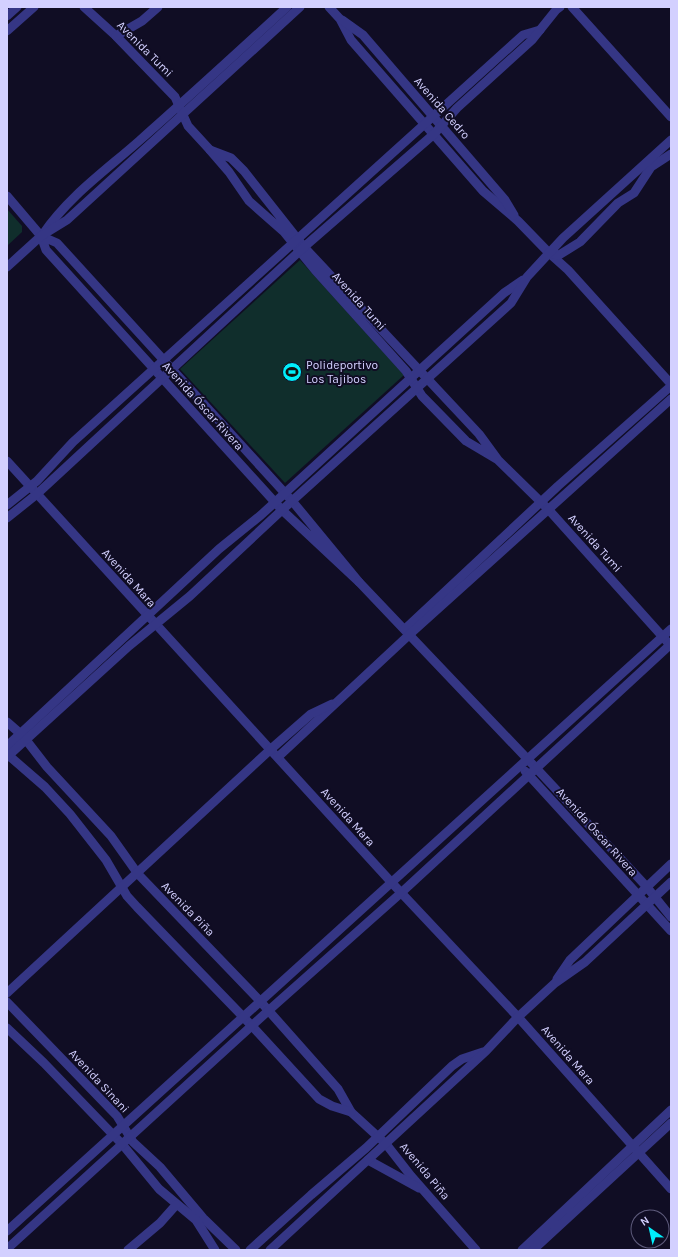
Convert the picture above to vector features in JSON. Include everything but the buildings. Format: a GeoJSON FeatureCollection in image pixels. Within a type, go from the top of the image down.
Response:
{"type":"FeatureCollection","features":[{"type":"Feature","properties":{"kind":"street"},"geometry":{"type":"LineString","coordinates":[[7,16],[17,7]]}},
{"type":"Feature","properties":{"kind":"street"},"geometry":{"type":"LineString","coordinates":[[7,31],[34,7]]}},
{"type":"Feature","properties":{"kind":"street","name":"Avenida Tumi"},"geometry":{"type":"LineString","coordinates":[[84,7],[116,36],[175,97],[180,105],[182,116],[188,126],[229,172],[249,201],[295,241]]}},
{"type":"Feature","properties":{"kind":"street"},"geometry":{"type":"LineString","coordinates":[[116,36],[142,21],[158,7]]}},
{"type":"Feature","properties":{"kind":"street"},"geometry":{"type":"LineString","coordinates":[[42,236],[58,213],[98,174],[180,105],[287,7]]}},
{"type":"Feature","properties":{"kind":"street"},"geometry":{"type":"LineString","coordinates":[[7,267],[42,236],[68,220],[300,7]]}},
{"type":"Feature","properties":{"kind":"street","name":"Avenida Cedro"},"geometry":{"type":"LineString","coordinates":[[330,7],[340,19],[351,40],[484,192],[518,221],[568,270],[671,385]]}},
{"type":"Feature","properties":{"kind":"street"},"geometry":{"type":"LineString","coordinates":[[572,7],[671,118]]}},
{"type":"Feature","properties":{"kind":"street"},"geometry":{"type":"LineString","coordinates":[[7,518],[37,494],[302,250],[434,134],[457,108],[532,40],[558,8]]}},
{"type":"Feature","properties":{"kind":"street","name":"Avenida Cedro"},"geometry":{"type":"LineString","coordinates":[[340,19],[363,35],[505,200],[518,221]]}},
{"type":"Feature","properties":{"kind":"street"},"geometry":{"type":"LineString","coordinates":[[7,505],[38,481],[73,442],[523,35],[540,30]]}},
{"type":"Feature","properties":{"kind":"street"},"geometry":{"type":"LineString","coordinates":[[7,746],[23,737],[190,596],[282,510],[293,502],[511,303],[527,277],[549,253],[671,140]]}},
{"type":"Feature","properties":{"kind":"street","name":"Avenida Tumi"},"geometry":{"type":"LineString","coordinates":[[210,150],[231,158],[244,171],[302,250],[410,378],[416,389],[466,441],[498,460]]}},
{"type":"Feature","properties":{"kind":"street"},"geometry":{"type":"LineString","coordinates":[[549,253],[559,255],[580,242],[618,203],[634,192],[651,167],[671,154]]}},
{"type":"Feature","properties":{"kind":"street","name":"Avenida Óscar Rivera"},"geometry":{"type":"LineString","coordinates":[[7,196],[42,236],[57,244],[293,502],[359,582]]}},
{"type":"Feature","properties":{"kind":"street","name":"Avenida Óscar Rivera"},"geometry":{"type":"LineString","coordinates":[[42,236],[46,250],[274,502],[359,582],[408,631],[513,744],[529,774],[671,931]]}},
{"type":"Feature","properties":{"kind":"street","name":"Avenida Tumi"},"geometry":{"type":"LineString","coordinates":[[302,250],[428,378],[479,434],[498,460],[544,506],[671,645]]}},
{"type":"Feature","properties":{"kind":"street"},"geometry":{"type":"LineString","coordinates":[[8,755],[23,737],[219,549],[274,502],[504,293],[527,277]]}},
{"type":"Feature","properties":{"kind":"street"},"geometry":{"type":"LineString","coordinates":[[278,757],[340,700],[408,631],[544,506],[671,385]]}},
{"type":"Feature","properties":{"kind":"street"},"geometry":{"type":"LineString","coordinates":[[544,506],[671,399]]}},
{"type":"Feature","properties":{"kind":"street","name":"Avenida Mara"},"geometry":{"type":"LineString","coordinates":[[7,461],[392,883],[518,1016],[671,1189]]}},
{"type":"Feature","properties":{"kind":"street"},"geometry":{"type":"LineString","coordinates":[[7,1231],[671,629]]}},
{"type":"Feature","properties":{"kind":"street"},"geometry":{"type":"LineString","coordinates":[[7,1249],[268,1010],[402,892],[671,645]]}},
{"type":"Feature","properties":{"kind":"street"},"geometry":{"type":"LineString","coordinates":[[7,994],[271,749],[311,714],[340,700]]}},
{"type":"Feature","properties":{"kind":"street","name":"Avenida Piña"},"geometry":{"type":"LineString","coordinates":[[7,722],[23,737],[47,767],[110,836],[138,874],[268,1010],[338,1089],[350,1112],[386,1144],[424,1191],[476,1250]]}},
{"type":"Feature","properties":{"kind":"street","name":"Avenida Piña"},"geometry":{"type":"LineString","coordinates":[[8,755],[59,801],[106,860],[127,896],[252,1026],[319,1099],[332,1106],[350,1112]]}},
{"type":"Feature","properties":{"kind":"street","name":"Avenida Óscar Rivera"},"geometry":{"type":"LineString","coordinates":[[524,763],[536,768],[646,886],[671,917]]}},
{"type":"Feature","properties":{"kind":"street"},"geometry":{"type":"LineString","coordinates":[[555,983],[570,960],[637,894],[671,864]]}},
{"type":"Feature","properties":{"kind":"street"},"geometry":{"type":"LineString","coordinates":[[270,1250],[486,1051],[518,1016],[555,983],[586,962],[671,882]]}},
{"type":"Feature","properties":{"kind":"street","name":"Avenida Sinani"},"geometry":{"type":"LineString","coordinates":[[7,1002],[117,1116],[132,1142],[160,1167],[203,1218],[236,1250]]}},
{"type":"Feature","properties":{"kind":"street"},"geometry":{"type":"LineString","coordinates":[[7,1028],[44,1063],[122,1144],[159,1189],[176,1205],[196,1220],[215,1250]]}},
{"type":"Feature","properties":{"kind":"street"},"geometry":{"type":"LineString","coordinates":[[250,1250],[378,1137],[452,1066],[462,1059],[486,1051]]}},
{"type":"Feature","properties":{"kind":"street"},"geometry":{"type":"LineString","coordinates":[[533,1250],[636,1150],[671,1110]]}},
{"type":"Feature","properties":{"kind":"street"},"geometry":{"type":"LineString","coordinates":[[522,1250],[636,1150],[671,1124]]}},
{"type":"Feature","properties":{"kind":"street"},"geometry":{"type":"LineString","coordinates":[[368,1160],[424,1191]]}},
{"type":"Feature","properties":{"kind":"street"},"geometry":{"type":"LineString","coordinates":[[128,1250],[160,1222],[176,1205]]}},
{"type":"Feature","properties":{"kind":"green space"},"geometry":{"type":"Polygon","coordinates":[[[7,209],[22,226],[22,232],[7,246],[7,209]]]}},
{"type":"Feature","properties":{"kind":"green space","name":"Polideportivo Los Tajibos"},"geometry":{"type":"Polygon","coordinates":[[[300,260],[404,375],[285,483],[180,369],[300,260]]]}},
{"type":"Feature","properties":{"kind":"place","name":"Polideportivo Los Tajibos"},"geometry":{"type":"Point","coordinates":[292,372]}}]}
